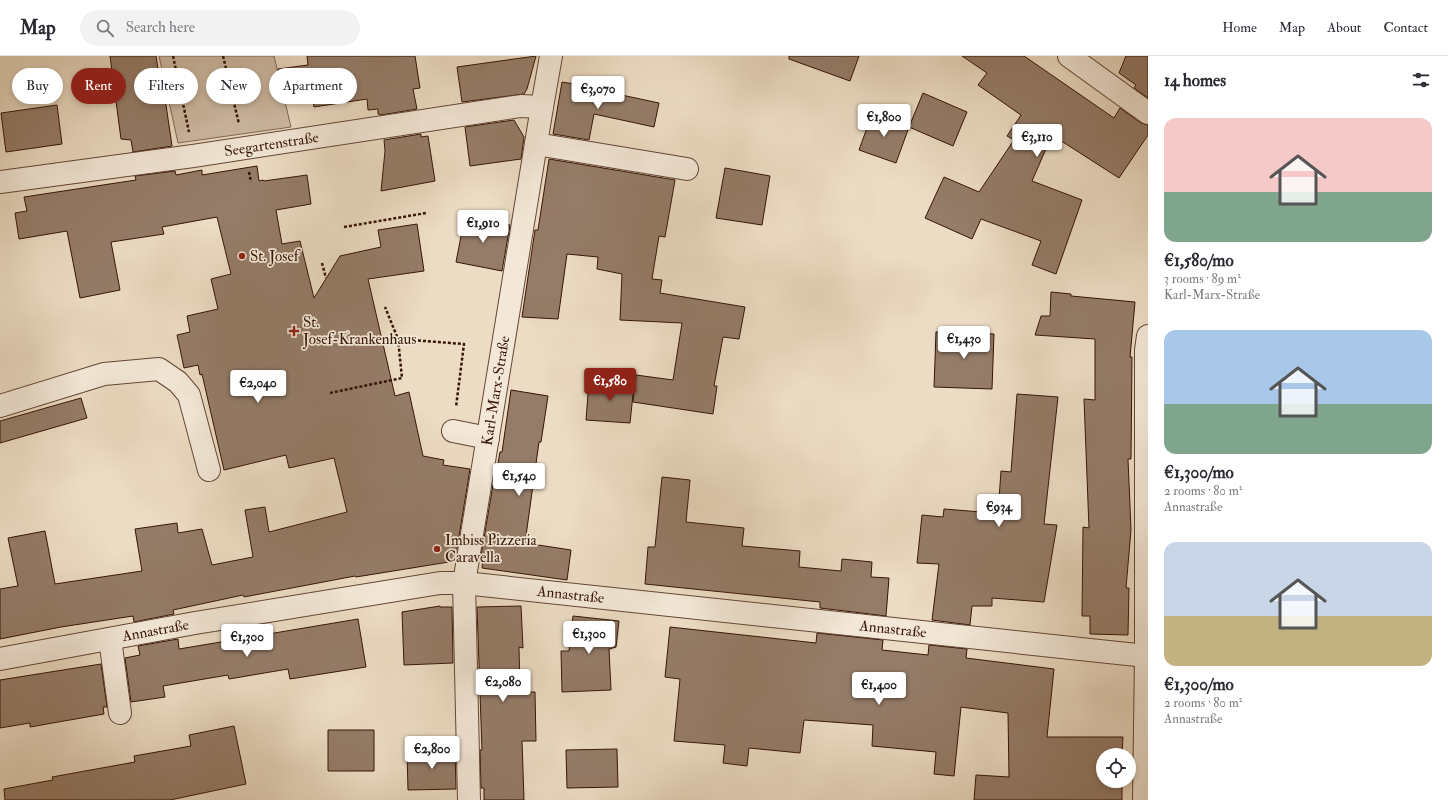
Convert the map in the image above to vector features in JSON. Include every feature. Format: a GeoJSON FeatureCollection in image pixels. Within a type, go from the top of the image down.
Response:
{"type":"FeatureCollection","features":[{"type":"Feature","properties":{"kind":"street","name":"Karl-Marx-Straße"},"geometry":{"type":"LineString","coordinates":[[469,800],[464,583],[551,56]]}},
{"type":"Feature","properties":{"kind":"street"},"geometry":{"type":"LineString","coordinates":[[1069,56],[1148,113]]}},
{"type":"Feature","properties":{"kind":"street","name":"Seegartenstraße"},"geometry":{"type":"LineString","coordinates":[[0,182],[194,156],[521,106],[542,107]]}},
{"type":"Feature","properties":{"kind":"street"},"geometry":{"type":"LineString","coordinates":[[536,144],[687,169]]}},
{"type":"Feature","properties":{"kind":"street"},"geometry":{"type":"LineString","coordinates":[[1144,800],[1146,741],[1146,350],[1148,336]]}},
{"type":"Feature","properties":{"kind":"street"},"geometry":{"type":"LineString","coordinates":[[0,406],[104,374],[159,370],[178,382],[189,395],[209,470]]}},
{"type":"Feature","properties":{"kind":"street"},"geometry":{"type":"LineString","coordinates":[[453,431],[488,438]]}},
{"type":"Feature","properties":{"kind":"street","name":"Annastraße"},"geometry":{"type":"LineString","coordinates":[[0,659],[195,623],[440,583],[464,583],[1146,656]]}},
{"type":"Feature","properties":{"kind":"street"},"geometry":{"type":"LineString","coordinates":[[110,639],[120,713]]}},
{"type":"Feature","properties":{"kind":"path"},"geometry":{"type":"LineString","coordinates":[[173,56],[194,156]]}},
{"type":"Feature","properties":{"kind":"path"},"geometry":{"type":"LineString","coordinates":[[223,56],[244,148]]}},
{"type":"Feature","properties":{"kind":"path"},"geometry":{"type":"LineString","coordinates":[[249,172],[251,182]]}},
{"type":"Feature","properties":{"kind":"path"},"geometry":{"type":"LineString","coordinates":[[344,227],[426,213]]}},
{"type":"Feature","properties":{"kind":"path"},"geometry":{"type":"LineString","coordinates":[[322,263],[326,278]]}},
{"type":"Feature","properties":{"kind":"path"},"geometry":{"type":"LineString","coordinates":[[330,393],[402,378],[398,339],[385,307]]}},
{"type":"Feature","properties":{"kind":"path"},"geometry":{"type":"LineString","coordinates":[[398,339],[464,344],[453,431]]}},
{"type":"Feature","properties":{"kind":"shaded area"},"geometry":{"type":"Polygon","coordinates":[[[159,56],[274,56],[277,68],[269,68],[269,104],[285,104],[291,127],[178,143],[169,104],[198,104],[198,68],[162,68],[159,56]]]}},
{"type":"Feature","properties":{"kind":"building"},"geometry":{"type":"Polygon","coordinates":[[[110,56],[156,56],[158,68],[134,68],[134,104],[166,104],[172,146],[133,152],[131,140],[121,139],[116,104],[126,104],[126,68],[112,68],[110,56]]]}},
{"type":"Feature","properties":{"kind":"building"},"geometry":{"type":"Polygon","coordinates":[[[307,56],[415,56],[420,88],[413,89],[417,109],[381,115],[378,114],[378,109],[368,110],[367,99],[357,101],[357,68],[286,68],[308,65],[307,56]]]}},
{"type":"Feature","properties":{"kind":"building"},"geometry":{"type":"Polygon","coordinates":[[[536,56],[527,89],[524,94],[462,102],[457,67],[536,56]]]}},
{"type":"Feature","properties":{"kind":"building"},"geometry":{"type":"Polygon","coordinates":[[[789,56],[859,56],[850,81],[789,59],[789,56]]]}},
{"type":"Feature","properties":{"kind":"building"},"geometry":{"type":"Polygon","coordinates":[[[962,56],[1024,56],[1114,118],[1120,108],[1141,123],[1148,125],[1148,135],[1119,178],[1052,135],[1032,181],[1082,200],[1056,274],[1032,265],[1041,241],[981,219],[972,239],[925,218],[944,177],[979,192],[1014,140],[1007,136],[1021,115],[978,85],[987,73],[962,56]]]}},
{"type":"Feature","properties":{"kind":"building"},"geometry":{"type":"Polygon","coordinates":[[[1126,56],[1148,56],[1148,98],[1134,88],[1136,85],[1119,73],[1126,56]]]}},
{"type":"Feature","properties":{"kind":"building"},"geometry":{"type":"Polygon","coordinates":[[[562,82],[598,88],[598,90],[659,103],[654,127],[594,114],[589,140],[553,134],[562,82]]]}},
{"type":"Feature","properties":{"kind":"building"},"geometry":{"type":"Polygon","coordinates":[[[923,93],[967,112],[953,146],[909,127],[923,93]]]}},
{"type":"Feature","properties":{"kind":"building"},"geometry":{"type":"Polygon","coordinates":[[[314,104],[334,104],[314,107],[314,104]]]}},
{"type":"Feature","properties":{"kind":"building"},"geometry":{"type":"Polygon","coordinates":[[[57,105],[62,144],[6,152],[1,113],[57,105]]]}},
{"type":"Feature","properties":{"kind":"building"},"geometry":{"type":"Polygon","coordinates":[[[872,114],[909,127],[896,163],[859,150],[872,114]]]}},
{"type":"Feature","properties":{"kind":"building"},"geometry":{"type":"Polygon","coordinates":[[[514,120],[524,137],[521,159],[470,166],[465,127],[514,120]]]}},
{"type":"Feature","properties":{"kind":"building"},"geometry":{"type":"Polygon","coordinates":[[[421,134],[421,137],[428,136],[435,181],[381,191],[385,151],[384,140],[421,134]]]}},
{"type":"Feature","properties":{"kind":"building"},"geometry":{"type":"Polygon","coordinates":[[[549,159],[675,180],[665,237],[659,236],[652,279],[662,280],[660,293],[745,307],[739,339],[723,337],[714,386],[717,386],[713,414],[633,402],[636,375],[673,380],[682,323],[620,320],[622,274],[597,269],[598,257],[567,254],[558,319],[522,317],[535,230],[538,230],[549,159]]]}},
{"type":"Feature","properties":{"kind":"building"},"geometry":{"type":"Polygon","coordinates":[[[257,166],[259,181],[307,175],[311,204],[276,210],[282,244],[300,241],[314,298],[340,256],[381,247],[378,230],[417,224],[424,271],[368,279],[395,396],[409,392],[423,456],[444,460],[443,465],[470,469],[455,561],[355,576],[244,597],[243,595],[173,610],[174,614],[134,622],[133,616],[61,627],[0,639],[0,589],[18,586],[8,538],[45,531],[55,584],[142,571],[135,529],[177,523],[178,533],[202,529],[212,565],[253,557],[245,510],[265,507],[269,532],[347,512],[334,458],[289,468],[286,455],[224,470],[202,374],[200,375],[198,365],[184,368],[177,335],[190,332],[187,316],[218,309],[211,279],[231,274],[217,217],[162,227],[164,234],[111,242],[120,290],[80,298],[67,231],[19,239],[15,213],[27,211],[24,197],[136,180],[135,176],[175,171],[176,175],[202,170],[202,175],[257,166]]]}},
{"type":"Feature","properties":{"kind":"building"},"geometry":{"type":"Polygon","coordinates":[[[725,168],[770,176],[762,225],[716,218],[725,168]]]}},
{"type":"Feature","properties":{"kind":"building"},"geometry":{"type":"Polygon","coordinates":[[[465,216],[510,225],[502,271],[456,262],[465,216]]]}},
{"type":"Feature","properties":{"kind":"building"},"geometry":{"type":"Polygon","coordinates":[[[1051,292],[1071,294],[1071,296],[1135,302],[1130,357],[1132,357],[1131,459],[1128,459],[1131,530],[1126,588],[1129,588],[1128,635],[1090,634],[1090,616],[1082,616],[1083,527],[1089,528],[1084,399],[1095,400],[1095,339],[1035,335],[1041,316],[1050,316],[1051,292]]]}},
{"type":"Feature","properties":{"kind":"building"},"geometry":{"type":"Polygon","coordinates":[[[936,332],[994,334],[992,389],[934,387],[936,332]]]}},
{"type":"Feature","properties":{"kind":"building"},"geometry":{"type":"Polygon","coordinates":[[[589,381],[634,385],[630,423],[586,420],[589,381]]]}},
{"type":"Feature","properties":{"kind":"building"},"geometry":{"type":"Polygon","coordinates":[[[511,390],[548,396],[541,442],[539,442],[525,543],[571,550],[567,580],[482,568],[483,556],[481,556],[495,473],[496,474],[500,452],[502,452],[511,390]]]}},
{"type":"Feature","properties":{"kind":"building"},"geometry":{"type":"Polygon","coordinates":[[[1017,394],[1058,397],[1044,524],[1057,525],[1044,602],[992,598],[992,606],[972,606],[970,625],[932,620],[939,564],[917,563],[922,515],[943,517],[944,509],[994,513],[995,498],[999,499],[1001,471],[1011,472],[1017,394]]]}},
{"type":"Feature","properties":{"kind":"building"},"geometry":{"type":"Polygon","coordinates":[[[81,398],[87,418],[0,443],[0,421],[81,398]]]}},
{"type":"Feature","properties":{"kind":"building"},"geometry":{"type":"Polygon","coordinates":[[[662,477],[690,480],[686,522],[744,528],[742,546],[800,551],[799,567],[841,571],[842,559],[872,562],[871,577],[889,578],[886,616],[820,608],[820,602],[645,584],[648,547],[655,547],[662,477]]]}},
{"type":"Feature","properties":{"kind":"building"},"geometry":{"type":"Polygon","coordinates":[[[440,606],[452,607],[453,663],[404,665],[402,612],[440,606]]]}},
{"type":"Feature","properties":{"kind":"building"},"geometry":{"type":"Polygon","coordinates":[[[521,606],[523,648],[519,647],[520,692],[535,692],[536,741],[522,741],[524,800],[484,800],[484,788],[481,788],[480,750],[482,750],[477,607],[521,606]]]}},
{"type":"Feature","properties":{"kind":"building"},"geometry":{"type":"Polygon","coordinates":[[[573,616],[619,621],[616,647],[609,649],[611,690],[562,692],[561,651],[569,651],[573,616]]]}},
{"type":"Feature","properties":{"kind":"building"},"geometry":{"type":"Polygon","coordinates":[[[358,619],[366,667],[290,679],[288,669],[229,679],[228,675],[163,686],[165,697],[131,702],[125,658],[140,655],[138,646],[178,639],[179,649],[358,619]]]}},
{"type":"Feature","properties":{"kind":"building"},"geometry":{"type":"Polygon","coordinates":[[[670,627],[816,643],[817,633],[883,640],[882,650],[928,655],[929,645],[967,649],[966,658],[1054,669],[1047,737],[1123,737],[1122,748],[1096,748],[1096,788],[1122,788],[1122,800],[974,800],[976,775],[1009,777],[1008,713],[961,707],[954,776],[934,774],[936,752],[872,746],[873,725],[804,720],[800,753],[749,748],[747,766],[723,763],[725,745],[674,741],[680,679],[665,677],[670,627]]]}},
{"type":"Feature","properties":{"kind":"building"},"geometry":{"type":"Polygon","coordinates":[[[101,664],[107,707],[103,707],[104,714],[30,727],[30,723],[0,728],[0,680],[101,664]]]}},
{"type":"Feature","properties":{"kind":"building"},"geometry":{"type":"Polygon","coordinates":[[[234,726],[246,784],[170,800],[5,800],[4,789],[53,780],[52,777],[135,762],[134,756],[191,746],[189,735],[234,726]]]}},
{"type":"Feature","properties":{"kind":"building"},"geometry":{"type":"Polygon","coordinates":[[[328,730],[374,730],[374,771],[328,771],[328,730]]]}},
{"type":"Feature","properties":{"kind":"building"},"geometry":{"type":"Polygon","coordinates":[[[617,749],[618,787],[567,788],[566,750],[617,749]]]}},
{"type":"Feature","properties":{"kind":"building"},"geometry":{"type":"Polygon","coordinates":[[[455,750],[456,789],[408,790],[407,752],[455,750]]]}},
{"type":"Feature","properties":{"kind":"place","name":"St. Josef"},"geometry":{"type":"Point","coordinates":[242,256]}},
{"type":"Feature","properties":{"kind":"place","name":"St. Josef-Krankenhaus"},"geometry":{"type":"Point","coordinates":[294,331]}},
{"type":"Feature","properties":{"kind":"place","name":"Imbiss Pizzeria Caravella"},"geometry":{"type":"Point","coordinates":[437,549]}}]}
